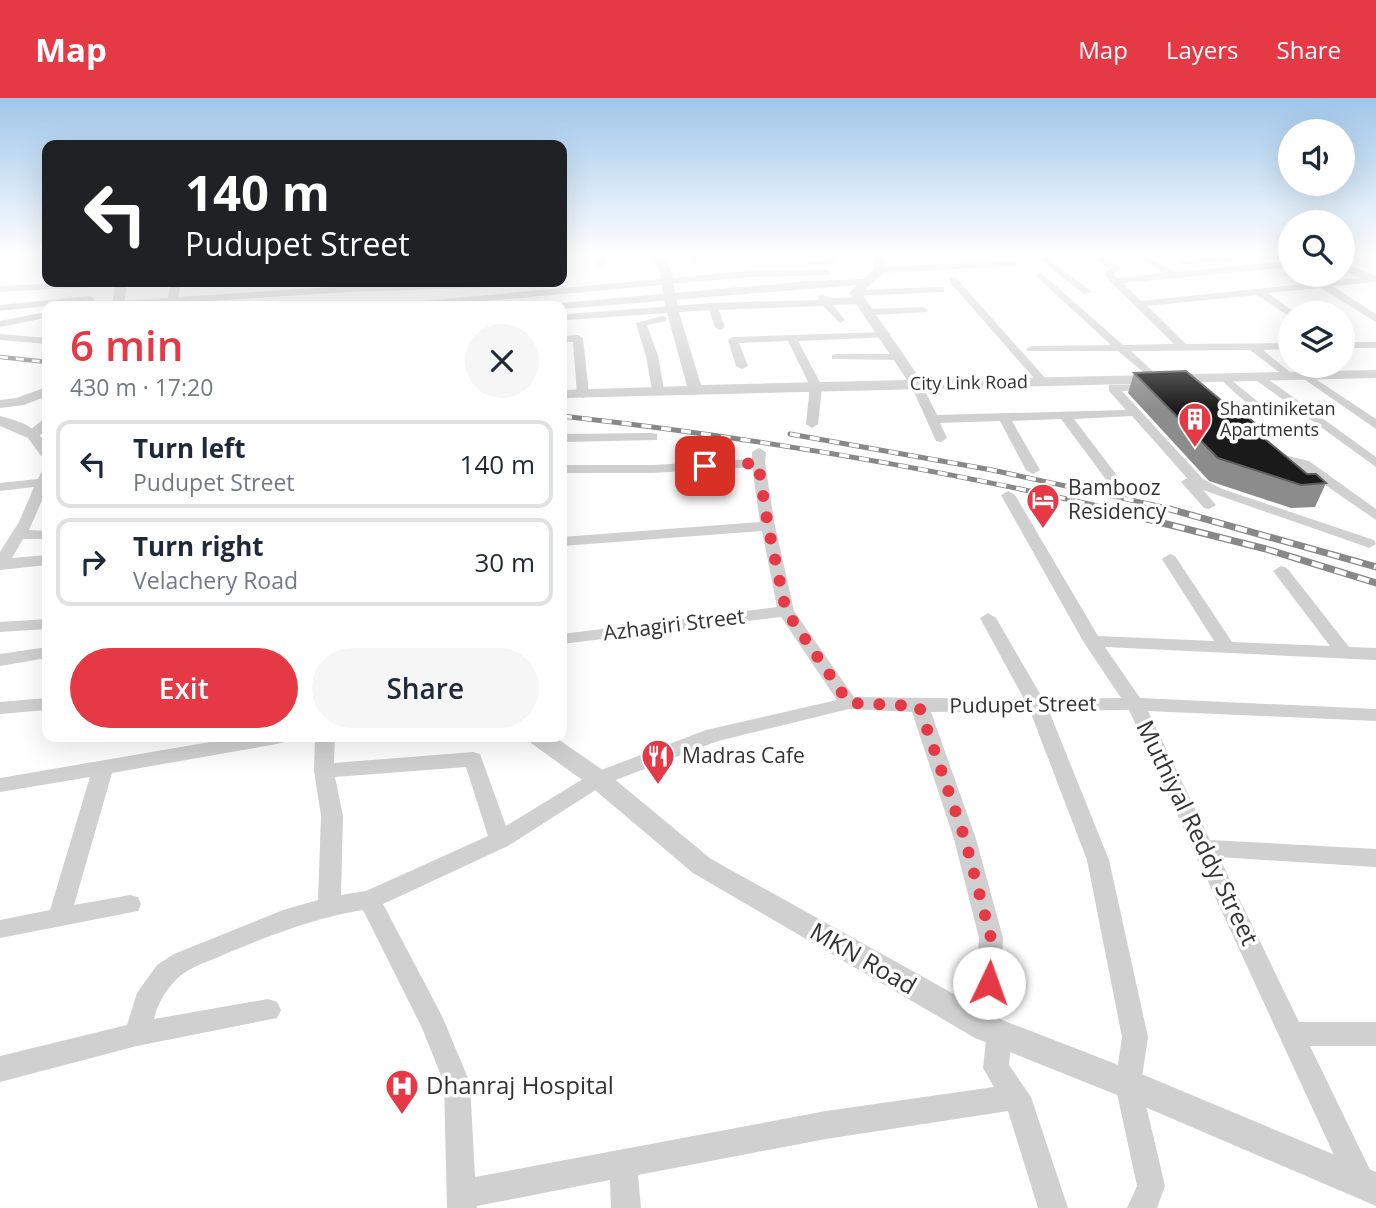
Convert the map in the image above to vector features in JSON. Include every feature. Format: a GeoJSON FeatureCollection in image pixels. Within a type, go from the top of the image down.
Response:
{"type":"FeatureCollection","features":[{"type":"Feature","properties":{"kind":"street"},"geometry":{"type":"LineString","coordinates":[[605,307],[678,307]]}},
{"type":"Feature","properties":{"kind":"street"},"geometry":{"type":"LineString","coordinates":[[567,317],[696,307]]}},
{"type":"Feature","properties":{"kind":"street"},"geometry":{"type":"LineString","coordinates":[[712,307],[720,327]]}},
{"type":"Feature","properties":{"kind":"street"},"geometry":{"type":"LineString","coordinates":[[829,307],[840,320]]}},
{"type":"Feature","properties":{"kind":"street"},"geometry":{"type":"LineString","coordinates":[[866,307],[916,383],[940,438]]}},
{"type":"Feature","properties":{"kind":"street"},"geometry":{"type":"LineString","coordinates":[[977,307],[1043,382]]}},
{"type":"Feature","properties":{"kind":"street"},"geometry":{"type":"LineString","coordinates":[[1075,307],[1155,379]]}},
{"type":"Feature","properties":{"kind":"street"},"geometry":{"type":"LineString","coordinates":[[1142,307],[1183,347]]}},
{"type":"Feature","properties":{"kind":"street"},"geometry":{"type":"LineString","coordinates":[[1357,307],[1376,319]]}},
{"type":"Feature","properties":{"kind":"street"},"geometry":{"type":"LineString","coordinates":[[672,308],[695,389]]}},
{"type":"Feature","properties":{"kind":"street"},"geometry":{"type":"LineString","coordinates":[[658,390],[652,356],[641,323],[672,308]]}},
{"type":"Feature","properties":{"kind":"street"},"geometry":{"type":"LineString","coordinates":[[870,312],[923,310]]}},
{"type":"Feature","properties":{"kind":"street"},"geometry":{"type":"LineString","coordinates":[[0,324],[42,316]]}},
{"type":"Feature","properties":{"kind":"street"},"geometry":{"type":"LineString","coordinates":[[742,366],[733,340],[887,335]]}},
{"type":"Feature","properties":{"kind":"street"},"geometry":{"type":"LineString","coordinates":[[0,337],[42,341]]}},
{"type":"Feature","properties":{"kind":"street"},"geometry":{"type":"LineString","coordinates":[[791,337],[816,386],[812,424]]}},
{"type":"Feature","properties":{"kind":"street"},"geometry":{"type":"LineString","coordinates":[[567,339],[578,338],[583,394]]}},
{"type":"Feature","properties":{"kind":"street"},"geometry":{"type":"LineString","coordinates":[[1355,345],[1376,345]]}},
{"type":"Feature","properties":{"kind":"street"},"geometry":{"type":"LineString","coordinates":[[1031,349],[1278,346]]}},
{"type":"Feature","properties":{"kind":"street"},"geometry":{"type":"LineString","coordinates":[[1253,347],[1278,368]]}},
{"type":"Feature","properties":{"kind":"street"},"geometry":{"type":"LineString","coordinates":[[836,357],[900,357]]}},
{"type":"Feature","properties":{"kind":"street","name":"City Link Road"},"geometry":{"type":"LineString","coordinates":[[1355,374],[1376,374]]}},
{"type":"Feature","properties":{"kind":"street","name":"City Link Road"},"geometry":{"type":"LineString","coordinates":[[567,394],[1155,379],[1184,386],[1225,377],[1278,375]]}},
{"type":"Feature","properties":{"kind":"street"},"geometry":{"type":"LineString","coordinates":[[1258,376],[1376,463]]}},
{"type":"Feature","properties":{"kind":"street"},"geometry":{"type":"LineString","coordinates":[[1225,377],[1260,406],[1259,410],[1229,413],[1252,438]]}},
{"type":"Feature","properties":{"kind":"street"},"geometry":{"type":"LineString","coordinates":[[1309,378],[1376,425]]}},
{"type":"Feature","properties":{"kind":"street"},"geometry":{"type":"LineString","coordinates":[[1099,381],[1209,505]]}},
{"type":"Feature","properties":{"kind":"street"},"geometry":{"type":"LineString","coordinates":[[1184,386],[1113,388],[1203,486],[1369,543]]}},
{"type":"Feature","properties":{"kind":"street"},"geometry":{"type":"LineString","coordinates":[[0,404],[28,399],[42,393]]}},
{"type":"Feature","properties":{"kind":"street"},"geometry":{"type":"LineString","coordinates":[[1213,412],[1283,459],[1304,464],[1376,516]]}},
{"type":"Feature","properties":{"kind":"street"},"geometry":{"type":"LineString","coordinates":[[933,419],[1127,414]]}},
{"type":"Feature","properties":{"kind":"street"},"geometry":{"type":"LineString","coordinates":[[1065,416],[1118,486]]}},
{"type":"Feature","properties":{"kind":"street"},"geometry":{"type":"LineString","coordinates":[[1004,417],[1034,470]]}},
{"type":"Feature","properties":{"kind":"street"},"geometry":{"type":"LineString","coordinates":[[0,420],[42,444]]}},
{"type":"Feature","properties":{"kind":"street"},"geometry":{"type":"LineString","coordinates":[[567,438],[652,437]]}},
{"type":"Feature","properties":{"kind":"street"},"geometry":{"type":"LineString","coordinates":[[1264,456],[1283,474]]}},
{"type":"Feature","properties":{"kind":"street"},"geometry":{"type":"LineString","coordinates":[[567,469],[653,468],[758,458],[768,526],[786,611],[849,703]]}},
{"type":"Feature","properties":{"kind":"street"},"geometry":{"type":"LineString","coordinates":[[0,486],[42,479]]}},
{"type":"Feature","properties":{"kind":"street"},"geometry":{"type":"LineString","coordinates":[[0,564],[19,534],[42,486]]}},
{"type":"Feature","properties":{"kind":"street","name":"Muthiyal Reddy Street"},"geometry":{"type":"LineString","coordinates":[[1008,495],[1092,641],[1135,704],[1369,1186]]}},
{"type":"Feature","properties":{"kind":"street"},"geometry":{"type":"LineString","coordinates":[[567,542],[768,526]]}},
{"type":"Feature","properties":{"kind":"street"},"geometry":{"type":"LineString","coordinates":[[19,534],[42,535]]}},
{"type":"Feature","properties":{"kind":"street"},"geometry":{"type":"LineString","coordinates":[[1170,559],[1225,645]]}},
{"type":"Feature","properties":{"kind":"street"},"geometry":{"type":"LineString","coordinates":[[0,564],[42,560]]}},
{"type":"Feature","properties":{"kind":"street"},"geometry":{"type":"LineString","coordinates":[[1281,571],[1345,653]]}},
{"type":"Feature","properties":{"kind":"street","name":"Azhagiri Street"},"geometry":{"type":"LineString","coordinates":[[567,638],[786,611]]}},
{"type":"Feature","properties":{"kind":"street"},"geometry":{"type":"LineString","coordinates":[[988,618],[1037,705],[1098,860],[1135,1037],[1128,1084],[1151,1186],[1142,1208]]}},
{"type":"Feature","properties":{"kind":"street"},"geometry":{"type":"LineString","coordinates":[[0,627],[42,624]]}},
{"type":"Feature","properties":{"kind":"street"},"geometry":{"type":"LineString","coordinates":[[1092,641],[1376,654]]}},
{"type":"Feature","properties":{"kind":"street"},"geometry":{"type":"LineString","coordinates":[[0,660],[42,654]]}},
{"type":"Feature","properties":{"kind":"street","name":"Pudupet Street"},"geometry":{"type":"LineString","coordinates":[[137,1034],[146,1001],[166,974],[183,961],[291,917],[329,906],[369,900],[500,840],[598,779],[713,735],[849,703],[919,706],[1135,704],[1376,715]]}},
{"type":"Feature","properties":{"kind":"street"},"geometry":{"type":"LineString","coordinates":[[0,708],[42,704]]}},
{"type":"Feature","properties":{"kind":"street"},"geometry":{"type":"LineString","coordinates":[[919,706],[965,839],[991,938],[996,1068],[1017,1097],[1053,1208]]}},
{"type":"Feature","properties":{"kind":"street"},"geometry":{"type":"LineString","coordinates":[[0,785],[249,742]]}},
{"type":"Feature","properties":{"kind":"street"},"geometry":{"type":"LineString","coordinates":[[325,742],[324,771],[331,816],[329,906]]}},
{"type":"Feature","properties":{"kind":"street","name":"MKN Road"},"geometry":{"type":"LineString","coordinates":[[546,742],[598,779],[702,866],[993,1031],[1128,1084],[1369,1186]]}},
{"type":"Feature","properties":{"kind":"street"},"geometry":{"type":"LineString","coordinates":[[324,771],[473,759],[500,840]]}},
{"type":"Feature","properties":{"kind":"street"},"geometry":{"type":"LineString","coordinates":[[59,918],[103,768]]}},
{"type":"Feature","properties":{"kind":"street"},"geometry":{"type":"LineString","coordinates":[[1205,848],[1376,858]]}},
{"type":"Feature","properties":{"kind":"street"},"geometry":{"type":"LineString","coordinates":[[369,900],[433,1024],[457,1083],[462,1201],[623,1163],[827,1125],[1017,1097]]}},
{"type":"Feature","properties":{"kind":"street"},"geometry":{"type":"LineString","coordinates":[[3,929],[130,904]]}},
{"type":"Feature","properties":{"kind":"street"},"geometry":{"type":"LineString","coordinates":[[0,1069],[137,1034],[268,1010]]}},
{"type":"Feature","properties":{"kind":"street"},"geometry":{"type":"LineString","coordinates":[[1293,1034],[1376,1034]]}},
{"type":"Feature","properties":{"kind":"street"},"geometry":{"type":"LineString","coordinates":[[623,1163],[626,1208]]}},
{"type":"Feature","properties":{"kind":"building"},"geometry":{"type":"Polygon","coordinates":[[[1186,371],[1235,412],[1243,413],[1265,432],[1263,434],[1266,440],[1307,474],[1316,474],[1326,483],[1301,485],[1218,458],[1134,373],[1186,371]]]}},
{"type":"Feature","properties":{"kind":"railway"},"geometry":{"type":"LineString","coordinates":[[0,357],[42,361]]}},
{"type":"Feature","properties":{"kind":"railway"},"geometry":{"type":"LineString","coordinates":[[567,417],[700,433],[838,455],[1111,509]]}},
{"type":"Feature","properties":{"kind":"railway"},"geometry":{"type":"LineString","coordinates":[[790,434],[992,470],[1172,509]]}},
{"type":"Feature","properties":{"kind":"railway"},"geometry":{"type":"LineString","coordinates":[[1103,508],[1266,549],[1376,583]]}},
{"type":"Feature","properties":{"kind":"railway"},"geometry":{"type":"LineString","coordinates":[[1166,508],[1376,567]]}},
{"type":"Feature","properties":{"kind":"place","name":"Shantiniketan Apartments"},"geometry":{"type":"Point","coordinates":[1195,449]}},
{"type":"Feature","properties":{"kind":"place","name":"Bambooz Residency"},"geometry":{"type":"Point","coordinates":[1043,530]}},
{"type":"Feature","properties":{"kind":"place","name":"Madras Cafe"},"geometry":{"type":"Point","coordinates":[658,786]}},
{"type":"Feature","properties":{"kind":"place","name":"Dhanraj Hospital"},"geometry":{"type":"Point","coordinates":[402,1116]}},
{"type":"Feature","properties":{"kind":"route"},"geometry":{"type":"LineString","coordinates":[[705,466],[758,463],[786,611],[849,703],[919,706],[965,839],[991,938],[989,983]]}}]}
